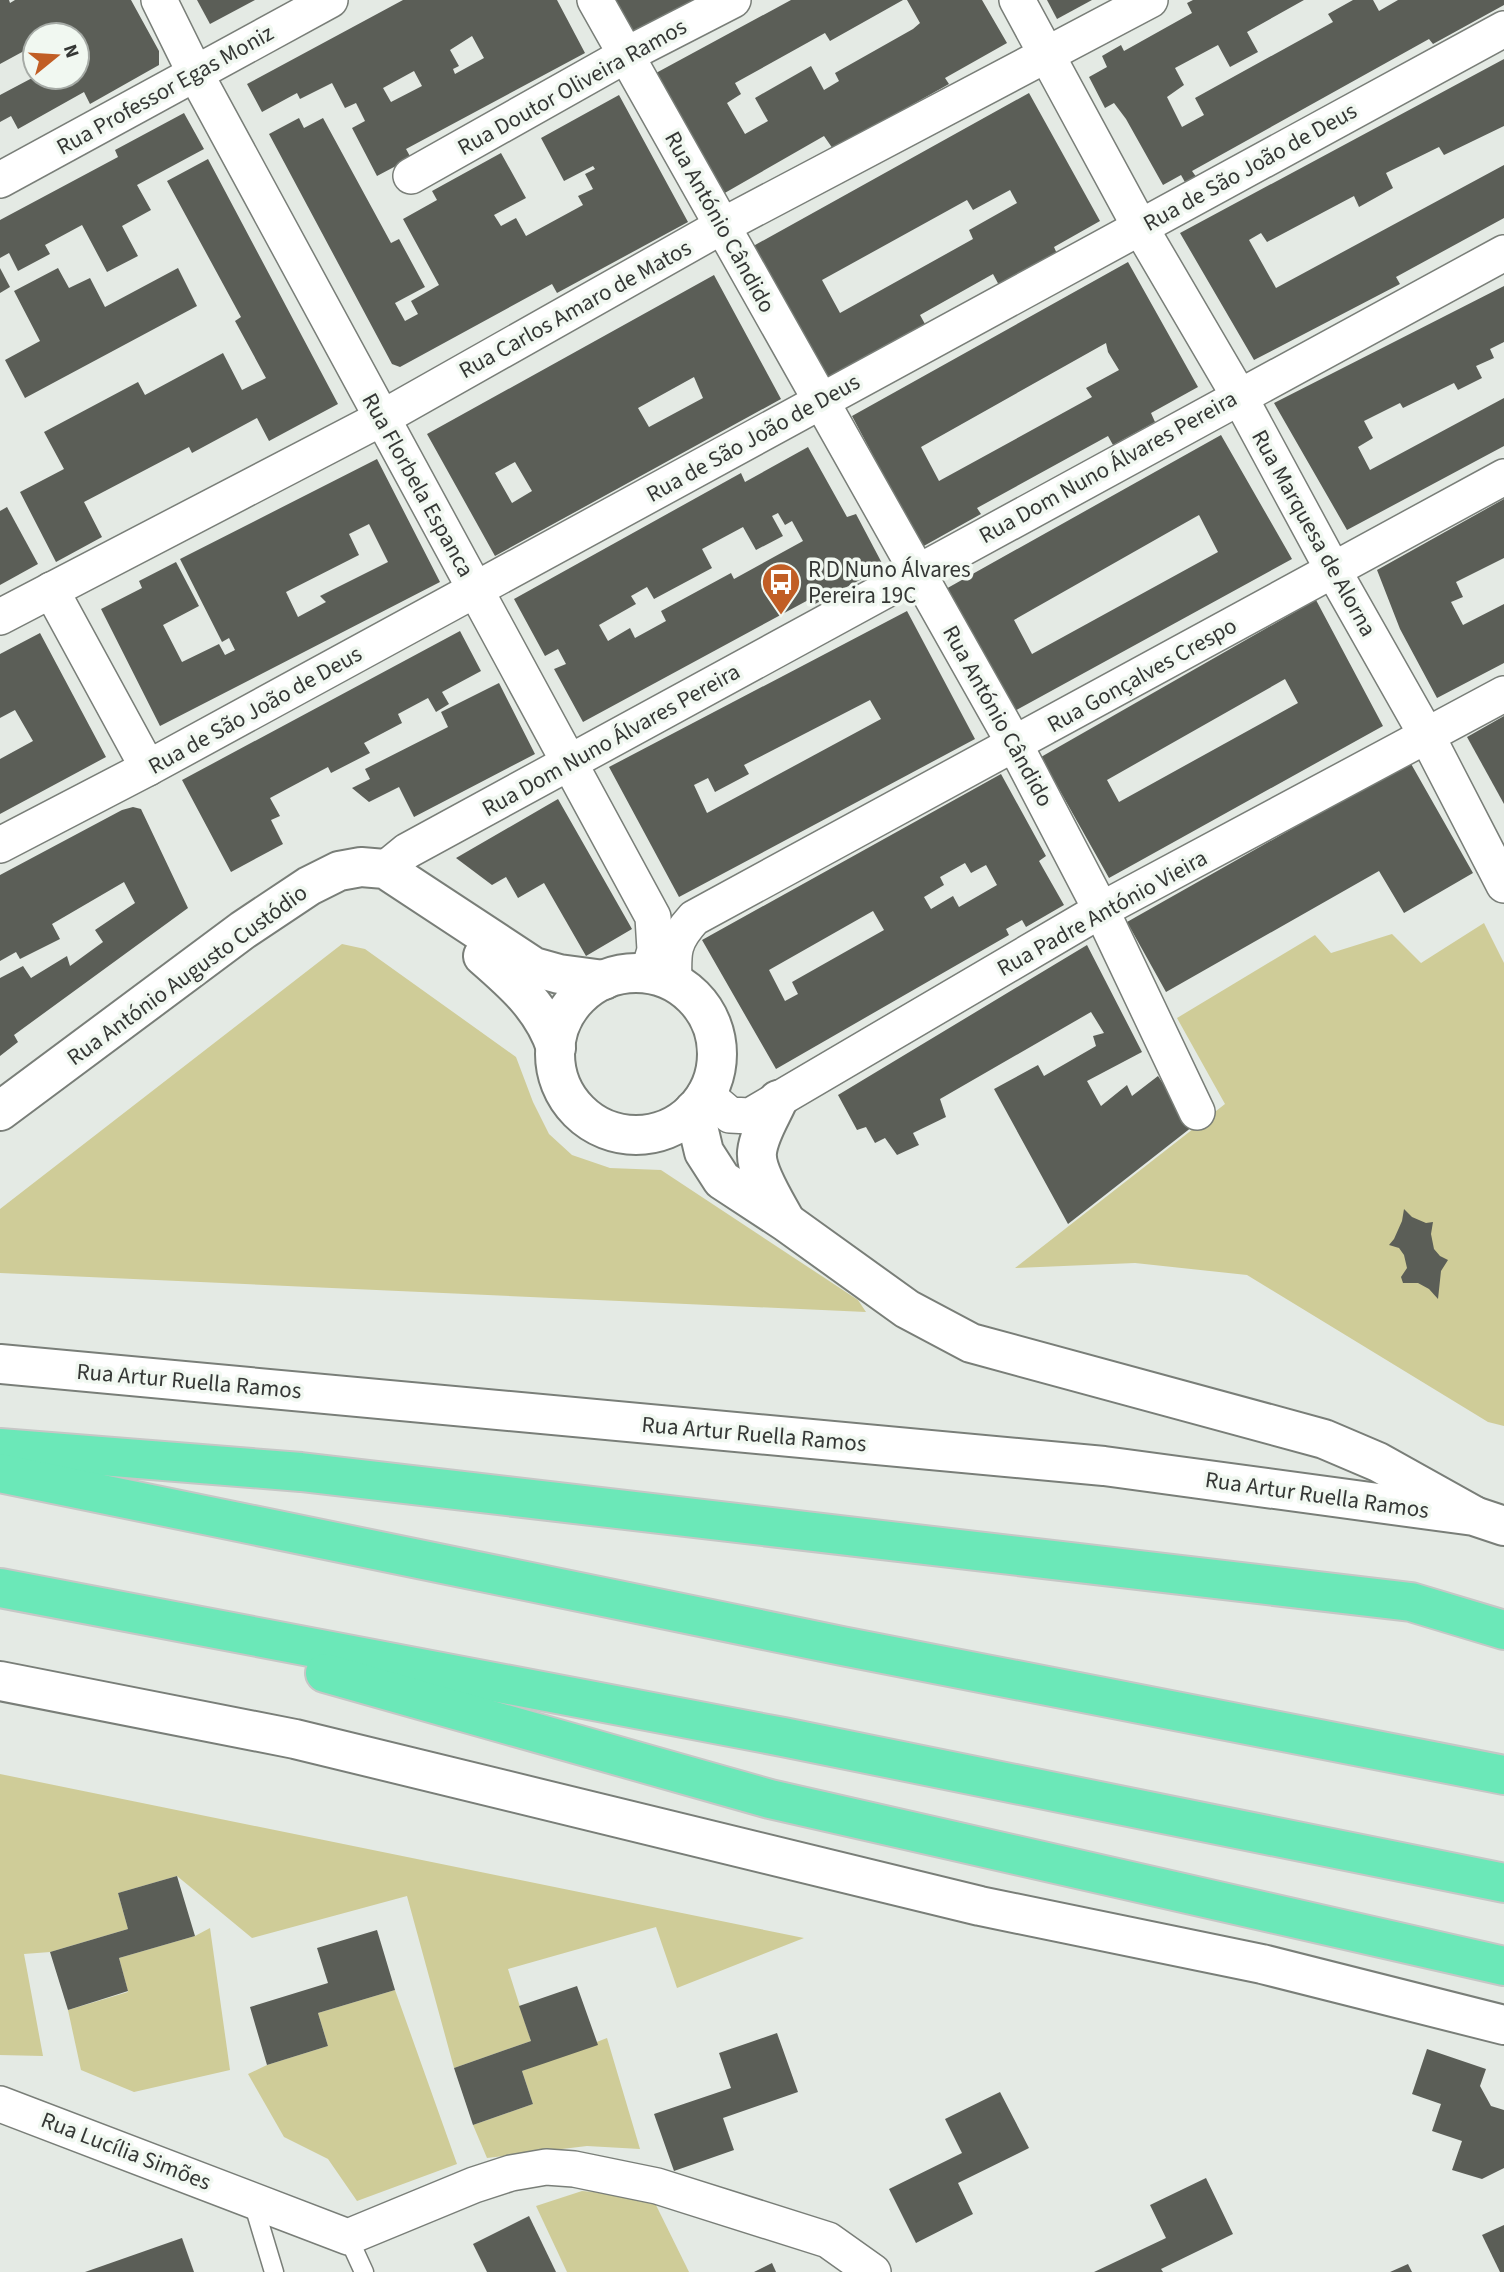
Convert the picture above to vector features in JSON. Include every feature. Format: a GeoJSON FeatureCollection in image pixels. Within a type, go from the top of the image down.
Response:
{"type":"FeatureCollection","features":[{"type":"Feature","properties":{"kind":"highway"},"geometry":{"type":"LineString","coordinates":[[0,1448],[301,1472],[1397,1600],[1504,1630]]}},
{"type":"Feature","properties":{"kind":"highway"},"geometry":{"type":"LineString","coordinates":[[0,1473],[842,1646],[1504,1775]]}},
{"type":"Feature","properties":{"kind":"highway"},"geometry":{"type":"LineString","coordinates":[[0,1588],[783,1737],[1504,1883]]}},
{"type":"Feature","properties":{"kind":"highway"},"geometry":{"type":"LineString","coordinates":[[81,1604],[769,1799],[1504,1966]]}},
{"type":"Feature","properties":{"kind":"main road","name":"Rua António Augusto Custódio"},"geometry":{"type":"LineString","coordinates":[[0,1111],[243,930],[309,886],[339,871],[361,867],[385,869]]}},
{"type":"Feature","properties":{"kind":"main road"},"geometry":{"type":"LineString","coordinates":[[385,869],[534,967],[559,974],[604,980]]}},
{"type":"Feature","properties":{"kind":"main road"},"geometry":{"type":"LineString","coordinates":[[385,869],[528,998],[551,1032],[556,1048]]}},
{"type":"Feature","properties":{"kind":"main road"},"geometry":{"type":"LineString","coordinates":[[636,972],[661,978],[685,989],[703,1007],[714,1031],[717,1057],[712,1083],[700,1102],[679,1123],[653,1134],[626,1134],[600,1126],[578,1110],[562,1087],[555,1060],[558,1032],[569,1007],[587,988],[610,976],[636,972]]}},
{"type":"Feature","properties":{"kind":"main road"},"geometry":{"type":"LineString","coordinates":[[778,1100],[762,1133],[757,1160],[786,1222]]}},
{"type":"Feature","properties":{"kind":"main road"},"geometry":{"type":"LineString","coordinates":[[700,1102],[704,1152],[722,1180],[786,1222],[907,1309],[971,1343],[1324,1439],[1378,1462],[1489,1521]]}},
{"type":"Feature","properties":{"kind":"main road","name":"Rua Artur Ruella Ramos"},"geometry":{"type":"LineString","coordinates":[[0,1364],[1104,1466],[1489,1521]]}},
{"type":"Feature","properties":{"kind":"main road"},"geometry":{"type":"LineString","coordinates":[[0,1681],[295,1739],[980,1906],[1262,1964],[1504,2025]]}},
{"type":"Feature","properties":{"kind":"street","name":"Rua Florbela Espanca"},"geometry":{"type":"LineString","coordinates":[[159,0],[195,73],[653,917],[654,950],[661,978]]}},
{"type":"Feature","properties":{"kind":"street","name":"Rua Professor Egas Moniz"},"geometry":{"type":"LineString","coordinates":[[0,180],[330,0]]}},
{"type":"Feature","properties":{"kind":"street","name":"Rua António Cândido"},"geometry":{"type":"LineString","coordinates":[[596,0],[1015,745],[1101,910],[1197,1112]]}},
{"type":"Feature","properties":{"kind":"street","name":"Rua Doutor Oliveira Ramos"},"geometry":{"type":"LineString","coordinates":[[411,176],[626,55],[733,0]]}},
{"type":"Feature","properties":{"kind":"street","name":"Rua Marquesa de Alorna"},"geometry":{"type":"LineString","coordinates":[[1017,0],[1140,227],[1239,396],[1427,736],[1504,885]]}},
{"type":"Feature","properties":{"kind":"street","name":"Rua Carlos Amaro de Matos"},"geometry":{"type":"LineString","coordinates":[[0,617],[382,418],[722,226],[1150,0]]}},
{"type":"Feature","properties":{"kind":"street","name":"Rua de São João de Deus"},"geometry":{"type":"LineString","coordinates":[[0,845],[148,768],[1504,29]]}},
{"type":"Feature","properties":{"kind":"street","name":"Rua Dom Nuno Álvares Pereira"},"geometry":{"type":"LineString","coordinates":[[385,869],[407,851],[1504,253]]}},
{"type":"Feature","properties":{"kind":"street","name":"Rua Gonçalves Crespo"},"geometry":{"type":"LineString","coordinates":[[661,978],[681,933],[694,918],[1504,477]]}},
{"type":"Feature","properties":{"kind":"street"},"geometry":{"type":"LineString","coordinates":[[51,590],[148,768]]}},
{"type":"Feature","properties":{"kind":"street","name":"Rua Padre António Vieira"},"geometry":{"type":"LineString","coordinates":[[700,1102],[730,1115],[750,1116],[1101,910],[1504,694]]}},
{"type":"Feature","properties":{"kind":"street","name":"Rua Lucília Simões"},"geometry":{"type":"LineString","coordinates":[[0,2104],[348,2237]]}},
{"type":"Feature","properties":{"kind":"street"},"geometry":{"type":"LineString","coordinates":[[348,2237],[474,2185],[511,2173],[546,2167],[574,2169],[657,2186],[828,2240],[873,2272]]}},
{"type":"Feature","properties":{"kind":"lane"},"geometry":{"type":"LineString","coordinates":[[252,2199],[275,2272]]}},
{"type":"Feature","properties":{"kind":"lane"},"geometry":{"type":"LineString","coordinates":[[348,2237],[364,2272]]}},
{"type":"Feature","properties":{"kind":"shaded area"},"geometry":{"type":"Polygon","coordinates":[[[1484,923],[1504,963],[1504,1426],[1488,1422],[1247,1275],[1135,1263],[1015,1268],[1225,1104],[1177,1018],[1315,935],[1331,953],[1392,934],[1421,963],[1484,923]]]}},
{"type":"Feature","properties":{"kind":"shaded area"},"geometry":{"type":"Polygon","coordinates":[[[342,944],[365,949],[516,1057],[533,1102],[549,1134],[572,1155],[610,1168],[661,1170],[858,1300],[866,1312],[0,1273],[0,1209],[342,944]]]}},
{"type":"Feature","properties":{"kind":"shaded area"},"geometry":{"type":"Polygon","coordinates":[[[0,1774],[804,1938],[677,1988],[656,1927],[508,1969],[531,2041],[454,2068],[407,1896],[252,1938],[177,1876],[118,1893],[128,1929],[50,1952],[24,1954],[43,2056],[0,2055],[0,1774]]]}},
{"type":"Feature","properties":{"kind":"shaded area"},"geometry":{"type":"Polygon","coordinates":[[[210,1928],[230,2070],[134,2092],[81,2070],[68,2010],[128,1992],[119,1958],[195,1936],[210,1928]]]}},
{"type":"Feature","properties":{"kind":"shaded area"},"geometry":{"type":"Polygon","coordinates":[[[395,1990],[457,2164],[357,2201],[328,2159],[284,2137],[248,2074],[267,2065],[328,2046],[318,2013],[395,1990]]]}},
{"type":"Feature","properties":{"kind":"shaded area"},"geometry":{"type":"Polygon","coordinates":[[[607,2038],[640,2149],[587,2146],[487,2158],[473,2125],[533,2104],[522,2071],[607,2038]]]}},
{"type":"Feature","properties":{"kind":"shaded area"},"geometry":{"type":"Polygon","coordinates":[[[582,2191],[652,2197],[689,2272],[567,2272],[536,2206],[582,2191]]]}},
{"type":"Feature","properties":{"kind":"building"},"geometry":{"type":"Polygon","coordinates":[[[0,0],[9,0],[10,3],[15,0],[131,0],[159,51],[159,65],[90,104],[84,92],[18,129],[11,116],[0,122],[0,95],[21,84],[21,91],[91,91],[91,21],[21,21],[21,53],[0,64],[0,0]]]}},
{"type":"Feature","properties":{"kind":"building"},"geometry":{"type":"Polygon","coordinates":[[[197,0],[255,0],[210,24],[197,0]]]}},
{"type":"Feature","properties":{"kind":"building"},"geometry":{"type":"Polygon","coordinates":[[[403,0],[557,0],[585,53],[406,149],[411,158],[377,176],[352,128],[365,121],[356,103],[345,108],[332,83],[300,99],[297,93],[262,112],[247,84],[403,0]],[[472,36],[450,50],[459,66],[453,69],[455,74],[484,58],[472,36]],[[414,71],[383,88],[391,102],[422,86],[414,71]]]}},
{"type":"Feature","properties":{"kind":"building"},"geometry":{"type":"Polygon","coordinates":[[[610,0],[695,0],[628,34],[610,0]]]}},
{"type":"Feature","properties":{"kind":"building"},"geometry":{"type":"Polygon","coordinates":[[[791,0],[903,0],[830,41],[825,33],[735,83],[741,94],[727,103],[745,134],[768,121],[755,98],[811,66],[824,90],[839,81],[835,73],[913,29],[920,23],[907,0],[982,0],[1007,43],[945,78],[949,84],[833,149],[824,136],[723,194],[656,73],[791,0]]]}},
{"type":"Feature","properties":{"kind":"building"},"geometry":{"type":"Polygon","coordinates":[[[1047,0],[1092,0],[1057,19],[1047,0]]]}},
{"type":"Feature","properties":{"kind":"building"},"geometry":{"type":"Polygon","coordinates":[[[1193,0],[1304,0],[1247,32],[1258,52],[1230,67],[1218,45],[1175,68],[1184,85],[1167,97],[1182,127],[1204,115],[1195,98],[1333,22],[1328,14],[1353,0],[1373,0],[1379,11],[1398,0],[1504,0],[1504,5],[1433,44],[1429,39],[1192,171],[1197,178],[1186,184],[1181,175],[1163,185],[1126,119],[1114,103],[1105,108],[1089,77],[1107,67],[1102,56],[1121,45],[1124,51],[1192,13],[1187,3],[1193,0]]]}},
{"type":"Feature","properties":{"kind":"building"},"geometry":{"type":"Polygon","coordinates":[[[1504,59],[1504,126],[1444,155],[1439,147],[1386,173],[1393,188],[1359,207],[1354,196],[1267,242],[1261,233],[1249,240],[1276,288],[1504,165],[1504,218],[1396,277],[1400,284],[1254,360],[1180,233],[1504,59]]]}},
{"type":"Feature","properties":{"kind":"building"},"geometry":{"type":"Polygon","coordinates":[[[1029,93],[1100,221],[1054,247],[1058,256],[1000,287],[993,274],[920,315],[925,324],[822,381],[748,249],[1029,93]],[[1010,190],[973,210],[967,200],[822,280],[840,313],[973,239],[969,230],[1017,203],[1010,190]]]}},
{"type":"Feature","properties":{"kind":"building"},"geometry":{"type":"Polygon","coordinates":[[[619,95],[688,222],[557,293],[552,284],[400,367],[392,364],[269,134],[299,118],[304,128],[323,118],[391,243],[399,239],[425,287],[395,303],[405,321],[418,314],[411,301],[439,285],[403,219],[437,200],[432,191],[501,153],[526,198],[494,215],[501,226],[516,218],[526,236],[583,205],[578,196],[593,189],[585,174],[595,169],[593,166],[564,181],[541,138],[619,95]]]}},
{"type":"Feature","properties":{"kind":"building"},"geometry":{"type":"Polygon","coordinates":[[[184,113],[204,149],[137,185],[151,210],[122,226],[138,256],[107,272],[82,225],[45,245],[50,254],[18,271],[9,253],[0,258],[0,220],[118,157],[115,150],[184,113]]]}},
{"type":"Feature","properties":{"kind":"building"},"geometry":{"type":"Polygon","coordinates":[[[208,159],[338,404],[269,441],[257,418],[192,453],[189,447],[84,502],[102,537],[56,562],[20,492],[64,469],[44,432],[138,382],[145,395],[223,353],[242,390],[266,378],[235,321],[241,317],[167,181],[208,159]]]}},
{"type":"Feature","properties":{"kind":"building"},"geometry":{"type":"Polygon","coordinates":[[[1128,262],[1198,387],[1151,413],[1155,422],[1113,445],[1108,436],[977,508],[981,514],[922,547],[852,416],[1128,262]],[[1106,343],[921,447],[939,481],[1092,397],[1086,388],[1119,370],[1108,352],[1106,343]]]}},
{"type":"Feature","properties":{"kind":"building"},"geometry":{"type":"Polygon","coordinates":[[[0,268],[10,287],[0,293],[0,268]]]}},
{"type":"Feature","properties":{"kind":"building"},"geometry":{"type":"Polygon","coordinates":[[[58,268],[69,288],[90,278],[105,307],[178,268],[197,306],[25,398],[5,360],[40,341],[14,291],[58,268]]]}},
{"type":"Feature","properties":{"kind":"building"},"geometry":{"type":"Polygon","coordinates":[[[714,275],[781,399],[495,556],[427,434],[714,275]],[[694,377],[638,408],[649,427],[703,398],[694,377]],[[515,462],[495,473],[512,503],[532,491],[515,462]]]}},
{"type":"Feature","properties":{"kind":"building"},"geometry":{"type":"Polygon","coordinates":[[[1504,286],[1504,342],[1490,349],[1494,358],[1476,366],[1482,378],[1458,390],[1454,383],[1403,408],[1400,403],[1364,421],[1373,438],[1358,447],[1370,470],[1504,398],[1504,446],[1347,530],[1274,403],[1504,286]]]}},
{"type":"Feature","properties":{"kind":"building"},"geometry":{"type":"Polygon","coordinates":[[[1221,435],[1292,559],[1013,712],[944,590],[1221,435]],[[1199,515],[1014,620],[1032,654],[1218,552],[1199,515]]]}},
{"type":"Feature","properties":{"kind":"building"},"geometry":{"type":"Polygon","coordinates":[[[808,447],[847,517],[856,514],[884,567],[815,604],[812,598],[583,722],[554,669],[566,664],[558,649],[545,656],[514,599],[741,473],[745,482],[808,447]],[[778,513],[772,516],[783,536],[756,550],[743,527],[702,549],[712,568],[654,599],[647,587],[631,596],[636,604],[599,625],[608,641],[630,628],[635,638],[666,621],[661,611],[731,573],[734,579],[803,541],[792,521],[785,525],[778,513]]]}},
{"type":"Feature","properties":{"kind":"building"},"geometry":{"type":"Polygon","coordinates":[[[377,459],[440,582],[160,726],[101,609],[142,588],[139,581],[176,562],[199,606],[163,625],[182,662],[219,644],[225,655],[235,650],[229,638],[222,642],[180,559],[377,459]],[[369,524],[349,534],[359,555],[286,592],[298,617],[326,602],[320,596],[388,562],[369,524]]]}},
{"type":"Feature","properties":{"kind":"building"},"geometry":{"type":"Polygon","coordinates":[[[1504,499],[1504,558],[1456,582],[1463,597],[1451,602],[1463,625],[1504,604],[1504,663],[1437,698],[1400,629],[1377,570],[1504,499]]]}},
{"type":"Feature","properties":{"kind":"building"},"geometry":{"type":"Polygon","coordinates":[[[7,507],[38,564],[0,585],[0,511],[7,507]]]}},
{"type":"Feature","properties":{"kind":"building"},"geometry":{"type":"Polygon","coordinates":[[[1316,600],[1383,726],[1109,878],[1041,757],[1316,600]],[[1285,679],[1107,780],[1119,802],[1298,703],[1285,679]]]}},
{"type":"Feature","properties":{"kind":"building"},"geometry":{"type":"Polygon","coordinates":[[[907,611],[975,739],[679,897],[609,767],[907,611]],[[870,700],[744,765],[749,774],[715,792],[708,778],[694,785],[707,813],[881,719],[870,700]]]}},
{"type":"Feature","properties":{"kind":"building"},"geometry":{"type":"Polygon","coordinates":[[[460,631],[481,671],[442,692],[449,704],[436,712],[428,698],[398,714],[402,723],[364,743],[370,753],[331,773],[328,767],[270,798],[280,816],[271,820],[283,844],[231,872],[182,780],[460,631]]]}},
{"type":"Feature","properties":{"kind":"building"},"geometry":{"type":"Polygon","coordinates":[[[40,633],[106,757],[0,814],[0,759],[33,741],[15,710],[0,718],[0,654],[40,633]]]}},
{"type":"Feature","properties":{"kind":"building"},"geometry":{"type":"Polygon","coordinates":[[[499,683],[535,754],[414,817],[399,787],[369,802],[352,788],[370,779],[365,769],[448,727],[441,712],[499,683]]]}},
{"type":"Feature","properties":{"kind":"building"},"geometry":{"type":"Polygon","coordinates":[[[1504,716],[1504,804],[1467,737],[1504,716]]]}},
{"type":"Feature","properties":{"kind":"building"},"geometry":{"type":"Polygon","coordinates":[[[1410,762],[1473,873],[1404,913],[1379,871],[1166,992],[1127,922],[1410,762]]]}},
{"type":"Feature","properties":{"kind":"building"},"geometry":{"type":"Polygon","coordinates":[[[1001,774],[1046,856],[1039,861],[1064,905],[1026,927],[1022,920],[1006,929],[1009,935],[776,1069],[702,940],[1001,774]],[[965,863],[940,877],[944,885],[924,897],[931,909],[953,896],[959,907],[997,885],[986,865],[971,873],[965,863]],[[873,911],[769,970],[785,1001],[798,994],[792,982],[884,930],[873,911]]]}},
{"type":"Feature","properties":{"kind":"building"},"geometry":{"type":"Polygon","coordinates":[[[558,799],[632,929],[586,956],[544,883],[518,898],[506,877],[492,885],[456,858],[558,799]]]}},
{"type":"Feature","properties":{"kind":"building"},"geometry":{"type":"Polygon","coordinates":[[[133,807],[141,809],[188,908],[14,1035],[18,1042],[0,1056],[0,978],[23,966],[31,978],[67,956],[70,966],[103,942],[95,930],[135,903],[124,882],[52,924],[60,939],[20,959],[16,952],[0,961],[0,875],[122,810],[133,807]]]}},
{"type":"Feature","properties":{"kind":"building"},"geometry":{"type":"Polygon","coordinates":[[[1087,945],[1142,1052],[1087,1081],[1101,1106],[1127,1085],[1132,1096],[1158,1076],[1192,1127],[1068,1224],[994,1089],[1038,1065],[1044,1076],[1096,1046],[1093,1036],[1104,1033],[1091,1012],[940,1099],[946,1117],[913,1133],[919,1145],[897,1155],[885,1138],[875,1143],[866,1127],[857,1130],[838,1095],[1087,945]]]}},
{"type":"Feature","properties":{"kind":"building"},"geometry":{"type":"Polygon","coordinates":[[[1404,1209],[1412,1217],[1426,1223],[1433,1222],[1431,1234],[1434,1249],[1448,1260],[1441,1271],[1438,1299],[1429,1289],[1418,1283],[1403,1283],[1401,1277],[1407,1268],[1404,1255],[1399,1248],[1389,1245],[1402,1221],[1404,1209]]]}},
{"type":"Feature","properties":{"kind":"building"},"geometry":{"type":"Polygon","coordinates":[[[177,1876],[195,1936],[119,1958],[128,1991],[68,2010],[50,1952],[128,1929],[118,1893],[177,1876]]]}},
{"type":"Feature","properties":{"kind":"building"},"geometry":{"type":"Polygon","coordinates":[[[377,1930],[395,1990],[318,2013],[328,2046],[267,2065],[250,2007],[328,1983],[317,1948],[377,1930]]]}},
{"type":"Feature","properties":{"kind":"building"},"geometry":{"type":"Polygon","coordinates":[[[577,1986],[598,2045],[522,2071],[533,2104],[473,2125],[454,2068],[531,2041],[519,2006],[577,1986]]]}},
{"type":"Feature","properties":{"kind":"building"},"geometry":{"type":"Polygon","coordinates":[[[777,2033],[798,2092],[723,2118],[734,2150],[674,2171],[654,2114],[731,2088],[719,2053],[777,2033]]]}},
{"type":"Feature","properties":{"kind":"building"},"geometry":{"type":"Polygon","coordinates":[[[1427,2049],[1486,2069],[1480,2086],[1491,2106],[1504,2110],[1504,2168],[1482,2179],[1452,2170],[1462,2141],[1432,2131],[1441,2104],[1412,2094],[1427,2049]]]}},
{"type":"Feature","properties":{"kind":"building"},"geometry":{"type":"Polygon","coordinates":[[[1000,2092],[1029,2148],[958,2183],[973,2214],[916,2243],[889,2189],[962,2153],[945,2119],[1000,2092]]]}},
{"type":"Feature","properties":{"kind":"building"},"geometry":{"type":"Polygon","coordinates":[[[1206,2178],[1233,2234],[1161,2269],[1163,2272],[1094,2272],[1166,2238],[1150,2205],[1206,2178]]]}},
{"type":"Feature","properties":{"kind":"building"},"geometry":{"type":"Polygon","coordinates":[[[529,2216],[556,2272],[487,2272],[473,2244],[529,2216]]]}},
{"type":"Feature","properties":{"kind":"building"},"geometry":{"type":"Polygon","coordinates":[[[1504,2225],[1504,2272],[1500,2272],[1482,2235],[1504,2225]]]}},
{"type":"Feature","properties":{"kind":"building"},"geometry":{"type":"Polygon","coordinates":[[[182,2238],[194,2272],[85,2272],[182,2238]]]}},
{"type":"Feature","properties":{"kind":"building"},"geometry":{"type":"Polygon","coordinates":[[[772,2263],[776,2272],[754,2272],[772,2263]]]}},
{"type":"Feature","properties":{"kind":"building"},"geometry":{"type":"Polygon","coordinates":[[[1408,2264],[1412,2272],[1390,2272],[1408,2264]]]}},
{"type":"Feature","properties":{"kind":"place","name":"R D Nuno Álvares Pereira 19C"},"geometry":{"type":"Point","coordinates":[781,616]}}]}
